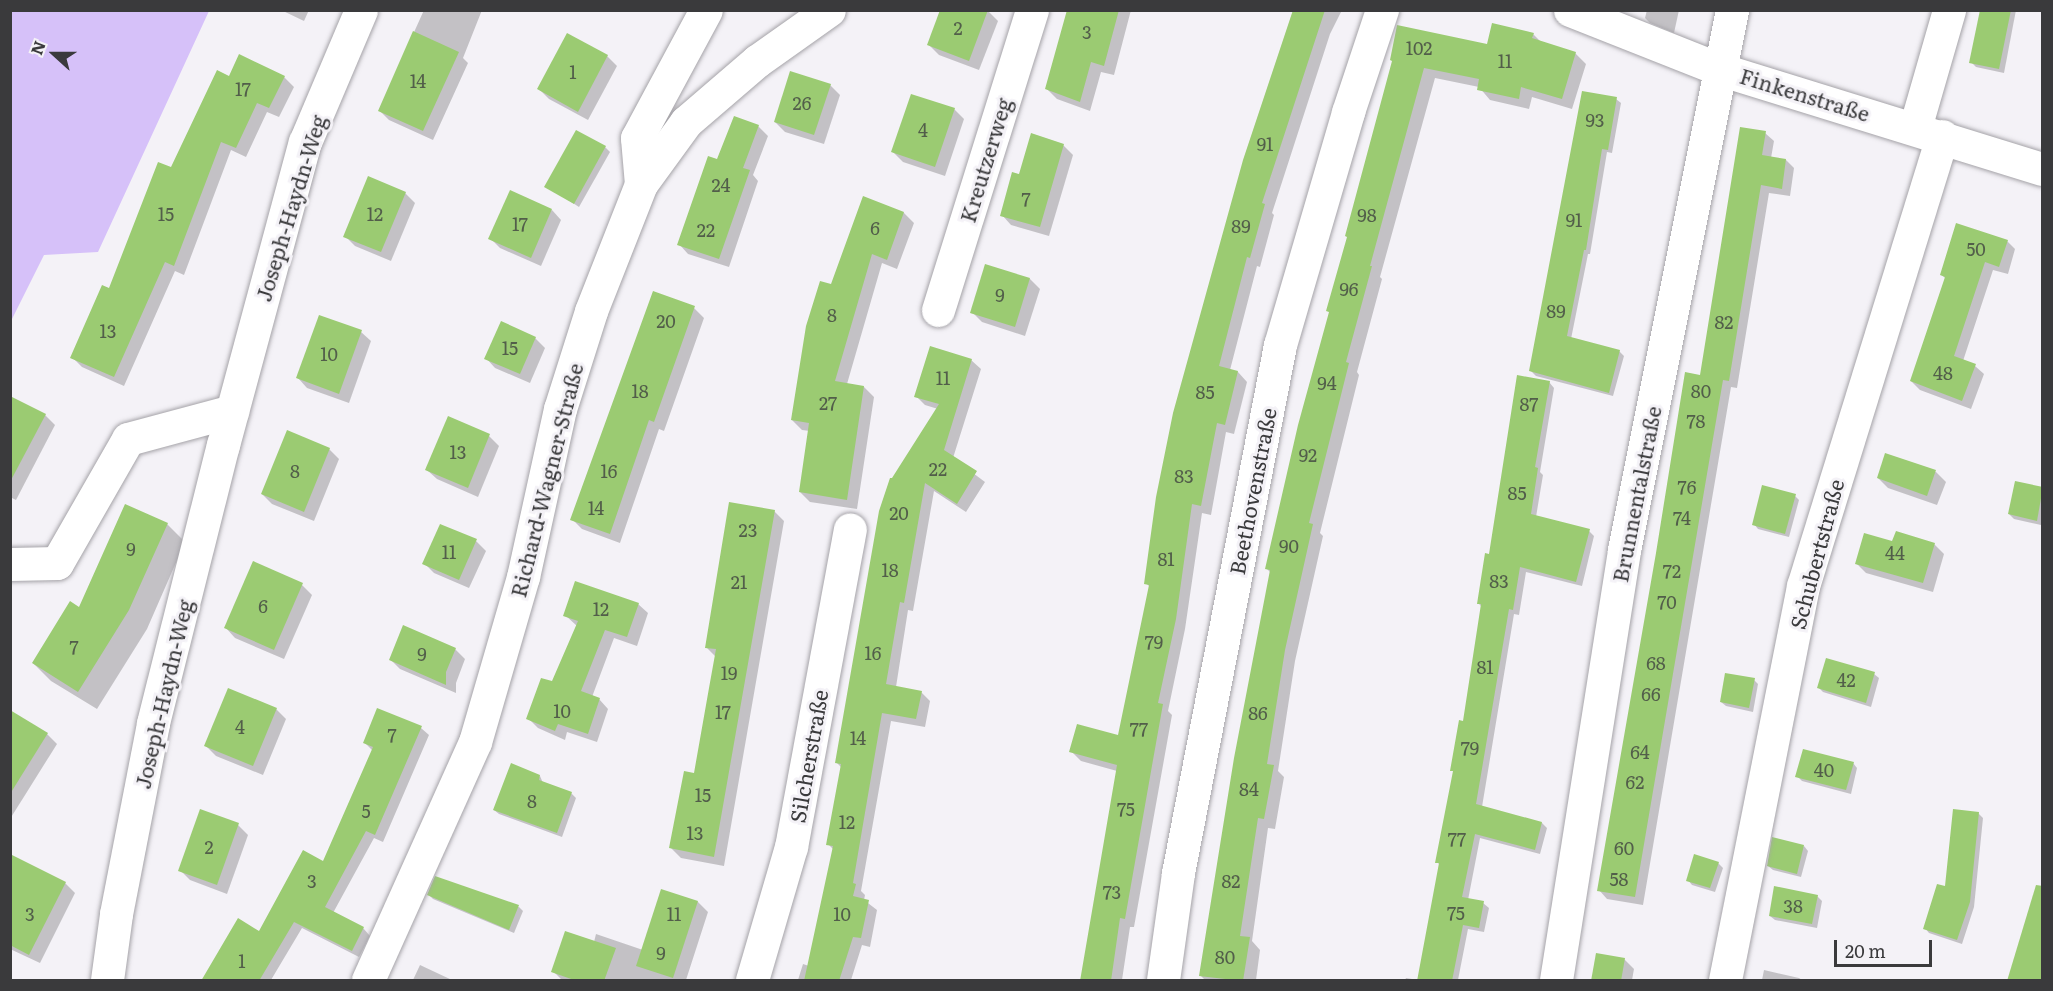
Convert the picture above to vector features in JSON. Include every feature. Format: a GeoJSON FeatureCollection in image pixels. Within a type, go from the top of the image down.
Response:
{"type":"FeatureCollection","features":[{"type":"Feature","properties":{"kind":"street","name":"Joseph-Haydn-Weg"},"geometry":{"type":"LineString","coordinates":[[107,981],[116,914],[153,723],[232,411],[305,142],[361,10]]}},
{"type":"Feature","properties":{"kind":"street"},"geometry":{"type":"LineString","coordinates":[[641,184],[637,138],[706,10]]}},
{"type":"Feature","properties":{"kind":"street","name":"Richard-Wagner-Straße"},"geometry":{"type":"LineString","coordinates":[[368,981],[475,742],[523,577],[560,409],[591,311],[641,184],[686,122],[757,61],[829,10]]}},
{"type":"Feature","properties":{"kind":"street","name":"Kreutzerweg"},"geometry":{"type":"LineString","coordinates":[[938,310],[1032,10]]}},
{"type":"Feature","properties":{"kind":"street","name":"Beethovenstraße"},"geometry":{"type":"LineString","coordinates":[[1163,981],[1178,873],[1280,345],[1348,112],[1382,10]]}},
{"type":"Feature","properties":{"kind":"street","name":"Finkenstraße"},"geometry":{"type":"LineString","coordinates":[[1570,10],[1719,69],[2043,169]]}},
{"type":"Feature","properties":{"kind":"street","name":"Brunnentalstraße"},"geometry":{"type":"LineString","coordinates":[[1556,981],[1624,550],[1732,10]]}},
{"type":"Feature","properties":{"kind":"street","name":"Schubertstraße"},"geometry":{"type":"LineString","coordinates":[[1725,981],[1803,586],[1929,132],[1949,10]]}},
{"type":"Feature","properties":{"kind":"street"},"geometry":{"type":"LineString","coordinates":[[10,564],[57,563],[128,439],[232,411]]}},
{"type":"Feature","properties":{"kind":"street","name":"Silcherstraße"},"geometry":{"type":"LineString","coordinates":[[752,981],[791,847],[850,529]]}},
{"type":"Feature","properties":{"kind":"shaded area"},"geometry":{"type":"Polygon","coordinates":[[[11,10],[209,11],[98,252],[44,255],[11,321],[11,10]]]}},
{"type":"Feature","properties":{"kind":"building"},"geometry":{"type":"Polygon","coordinates":[[[940,10],[988,10],[969,61],[927,45],[940,10]]]}},
{"type":"Feature","properties":{"kind":"building"},"geometry":{"type":"Polygon","coordinates":[[[1067,10],[1119,10],[1104,66],[1091,62],[1080,102],[1045,89],[1067,10]]]}},
{"type":"Feature","properties":{"kind":"building"},"geometry":{"type":"Polygon","coordinates":[[[1293,10],[1325,10],[1262,203],[1265,204],[1250,258],[1247,257],[1219,366],[1238,371],[1225,425],[1217,423],[1201,506],[1192,504],[1176,619],[1158,703],[1163,704],[1125,919],[1120,918],[1111,981],[1080,981],[1117,765],[1069,752],[1077,724],[1118,735],[1149,585],[1144,584],[1156,497],[1173,413],[1243,160],[1293,10]]]}},
{"type":"Feature","properties":{"kind":"building"},"geometry":{"type":"Polygon","coordinates":[[[1980,10],[2011,10],[1999,69],[1969,63],[1980,10]]]}},
{"type":"Feature","properties":{"kind":"building"},"geometry":{"type":"Polygon","coordinates":[[[1492,23],[1534,33],[1532,38],[1576,52],[1562,99],[1521,87],[1519,99],[1477,90],[1479,79],[1424,68],[1370,266],[1372,266],[1346,362],[1349,363],[1309,523],[1313,524],[1285,650],[1267,764],[1274,765],[1264,819],[1258,818],[1240,936],[1250,937],[1243,981],[1199,976],[1234,758],[1270,570],[1265,569],[1298,425],[1329,312],[1326,311],[1392,61],[1390,60],[1397,25],[1487,44],[1492,23]]]}},
{"type":"Feature","properties":{"kind":"building"},"geometry":{"type":"Polygon","coordinates":[[[413,31],[459,52],[423,131],[378,111],[413,31]]]}},
{"type":"Feature","properties":{"kind":"building"},"geometry":{"type":"Polygon","coordinates":[[[567,33],[608,55],[578,112],[537,89],[567,33]]]}},
{"type":"Feature","properties":{"kind":"building"},"geometry":{"type":"Polygon","coordinates":[[[239,54],[285,76],[269,108],[257,103],[236,148],[221,142],[174,266],[165,262],[114,377],[70,358],[102,285],[109,288],[158,162],[171,167],[217,70],[229,76],[239,54]]]}},
{"type":"Feature","properties":{"kind":"building"},"geometry":{"type":"Polygon","coordinates":[[[790,71],[831,84],[814,135],[774,122],[790,71]]]}},
{"type":"Feature","properties":{"kind":"building"},"geometry":{"type":"Polygon","coordinates":[[[1582,91],[1617,97],[1608,150],[1602,149],[1586,250],[1584,250],[1567,336],[1620,350],[1609,393],[1529,371],[1582,91]]]}},
{"type":"Feature","properties":{"kind":"building"},"geometry":{"type":"Polygon","coordinates":[[[911,94],[955,108],[935,167],[891,152],[911,94]]]}},
{"type":"Feature","properties":{"kind":"building"},"geometry":{"type":"Polygon","coordinates":[[[734,116],[759,125],[743,168],[750,170],[719,259],[677,245],[708,156],[717,159],[734,116]]]}},
{"type":"Feature","properties":{"kind":"building"},"geometry":{"type":"Polygon","coordinates":[[[1740,127],[1766,131],[1762,155],[1786,159],[1782,189],[1761,185],[1729,381],[1723,380],[1635,897],[1597,891],[1685,372],[1700,375],[1740,127]]]}},
{"type":"Feature","properties":{"kind":"building"},"geometry":{"type":"Polygon","coordinates":[[[576,130],[606,146],[574,204],[544,187],[576,130]]]}},
{"type":"Feature","properties":{"kind":"building"},"geometry":{"type":"Polygon","coordinates":[[[1031,133],[1064,144],[1040,227],[1000,216],[1012,172],[1019,174],[1031,133]]]}},
{"type":"Feature","properties":{"kind":"building"},"geometry":{"type":"Polygon","coordinates":[[[368,176],[406,192],[381,252],[343,237],[368,176]]]}},
{"type":"Feature","properties":{"kind":"building"},"geometry":{"type":"Polygon","coordinates":[[[510,190],[552,209],[531,258],[488,239],[510,190]]]}},
{"type":"Feature","properties":{"kind":"building"},"geometry":{"type":"Polygon","coordinates":[[[863,196],[904,212],[887,260],[872,254],[835,381],[864,386],[847,500],[799,492],[809,423],[791,420],[806,326],[820,281],[831,284],[863,196]]]}},
{"type":"Feature","properties":{"kind":"building"},"geometry":{"type":"Polygon","coordinates":[[[1956,223],[2008,240],[1999,267],[1985,262],[1954,356],[1976,364],[1962,401],[1910,381],[1945,277],[1940,275],[1956,223]]]}},
{"type":"Feature","properties":{"kind":"building"},"geometry":{"type":"Polygon","coordinates":[[[985,264],[1030,278],[1015,327],[970,313],[985,264]]]}},
{"type":"Feature","properties":{"kind":"building"},"geometry":{"type":"Polygon","coordinates":[[[653,291],[695,306],[654,422],[649,420],[610,534],[570,520],[653,291]]]}},
{"type":"Feature","properties":{"kind":"building"},"geometry":{"type":"Polygon","coordinates":[[[319,315],[362,330],[339,394],[296,378],[319,315]]]}},
{"type":"Feature","properties":{"kind":"building"},"geometry":{"type":"Polygon","coordinates":[[[501,321],[536,337],[520,374],[484,359],[501,321]]]}},
{"type":"Feature","properties":{"kind":"building"},"geometry":{"type":"Polygon","coordinates":[[[930,346],[972,359],[944,450],[977,471],[957,504],[925,483],[904,603],[900,602],[886,684],[922,691],[916,719],[882,713],[853,883],[856,884],[853,896],[869,900],[861,938],[853,937],[839,981],[804,981],[833,846],[826,845],[841,764],[835,763],[879,511],[890,478],[939,404],[914,397],[930,346]]]}},
{"type":"Feature","properties":{"kind":"building"},"geometry":{"type":"Polygon","coordinates":[[[1517,375],[1550,381],[1535,467],[1538,468],[1531,514],[1590,529],[1576,582],[1520,567],[1513,610],[1509,609],[1476,804],[1542,822],[1535,850],[1475,834],[1462,897],[1484,901],[1479,928],[1463,925],[1452,981],[1417,981],[1439,863],[1435,863],[1453,771],[1450,771],[1459,720],[1463,721],[1481,604],[1477,604],[1485,553],[1489,554],[1517,375]]]}},
{"type":"Feature","properties":{"kind":"building"},"geometry":{"type":"Polygon","coordinates":[[[10,396],[46,414],[10,482],[10,396]]]}},
{"type":"Feature","properties":{"kind":"building"},"geometry":{"type":"Polygon","coordinates":[[[448,416],[490,434],[468,488],[425,470],[448,416]]]}},
{"type":"Feature","properties":{"kind":"building"},"geometry":{"type":"Polygon","coordinates":[[[287,430],[330,448],[304,512],[261,494],[287,430]]]}},
{"type":"Feature","properties":{"kind":"building"},"geometry":{"type":"Polygon","coordinates":[[[1885,453],[1936,470],[1927,496],[1877,478],[1885,453]]]}},
{"type":"Feature","properties":{"kind":"building"},"geometry":{"type":"Polygon","coordinates":[[[2015,481],[2043,487],[2037,521],[2008,514],[2015,481]]]}},
{"type":"Feature","properties":{"kind":"building"},"geometry":{"type":"Polygon","coordinates":[[[1762,485],[1796,494],[1785,534],[1752,525],[1762,485]]]}},
{"type":"Feature","properties":{"kind":"building"},"geometry":{"type":"Polygon","coordinates":[[[729,502],[775,510],[714,857],[669,848],[684,771],[694,773],[716,649],[705,648],[729,502]]]}},
{"type":"Feature","properties":{"kind":"building"},"geometry":{"type":"Polygon","coordinates":[[[125,504],[168,523],[129,610],[78,692],[32,663],[70,601],[79,607],[125,504]]]}},
{"type":"Feature","properties":{"kind":"building"},"geometry":{"type":"Polygon","coordinates":[[[440,524],[477,539],[459,580],[422,564],[440,524]]]}},
{"type":"Feature","properties":{"kind":"building"},"geometry":{"type":"Polygon","coordinates":[[[1896,531],[1935,543],[1923,583],[1855,564],[1864,533],[1892,541],[1896,531]]]}},
{"type":"Feature","properties":{"kind":"building"},"geometry":{"type":"Polygon","coordinates":[[[253,561],[303,583],[274,650],[224,628],[253,561]]]}},
{"type":"Feature","properties":{"kind":"building"},"geometry":{"type":"Polygon","coordinates":[[[575,581],[639,603],[627,637],[605,630],[581,691],[600,698],[588,734],[558,724],[555,731],[526,719],[541,678],[552,681],[578,621],[563,616],[575,581]]]}},
{"type":"Feature","properties":{"kind":"building"},"geometry":{"type":"Polygon","coordinates":[[[403,625],[456,648],[446,672],[446,685],[389,660],[403,625]]]}},
{"type":"Feature","properties":{"kind":"building"},"geometry":{"type":"Polygon","coordinates":[[[1826,658],[1875,672],[1866,703],[1817,688],[1826,658]]]}},
{"type":"Feature","properties":{"kind":"building"},"geometry":{"type":"Polygon","coordinates":[[[1725,673],[1755,678],[1749,708],[1720,702],[1725,673]]]}},
{"type":"Feature","properties":{"kind":"building"},"geometry":{"type":"Polygon","coordinates":[[[228,688],[277,708],[253,766],[204,746],[228,688]]]}},
{"type":"Feature","properties":{"kind":"building"},"geometry":{"type":"Polygon","coordinates":[[[377,708],[422,726],[375,835],[366,831],[325,907],[364,927],[352,951],[294,922],[259,981],[201,981],[238,918],[259,931],[303,850],[323,861],[373,747],[363,743],[377,708]]]}},
{"type":"Feature","properties":{"kind":"building"},"geometry":{"type":"Polygon","coordinates":[[[10,710],[48,733],[10,794],[10,710]]]}},
{"type":"Feature","properties":{"kind":"building"},"geometry":{"type":"Polygon","coordinates":[[[1803,749],[1854,762],[1846,790],[1795,777],[1803,749]]]}},
{"type":"Feature","properties":{"kind":"building"},"geometry":{"type":"Polygon","coordinates":[[[511,763],[540,775],[539,780],[572,792],[557,833],[493,810],[511,763]]]}},
{"type":"Feature","properties":{"kind":"building"},"geometry":{"type":"Polygon","coordinates":[[[200,809],[239,823],[217,885],[178,871],[200,809]]]}},
{"type":"Feature","properties":{"kind":"building"},"geometry":{"type":"Polygon","coordinates":[[[1953,809],[1979,812],[1970,902],[1957,940],[1923,929],[1937,884],[1945,886],[1953,809]]]}},
{"type":"Feature","properties":{"kind":"building"},"geometry":{"type":"Polygon","coordinates":[[[1772,837],[1804,845],[1797,874],[1767,866],[1772,837]]]}},
{"type":"Feature","properties":{"kind":"building"},"geometry":{"type":"Polygon","coordinates":[[[10,854],[66,882],[29,955],[10,945],[10,854]]]}},
{"type":"Feature","properties":{"kind":"building"},"geometry":{"type":"Polygon","coordinates":[[[1694,854],[1719,862],[1710,888],[1686,881],[1694,854]]]}},
{"type":"Feature","properties":{"kind":"building"},"geometry":{"type":"Polygon","coordinates":[[[435,876],[519,905],[509,930],[427,895],[435,876]]]}},
{"type":"Feature","properties":{"kind":"building"},"geometry":{"type":"Polygon","coordinates":[[[2036,885],[2043,886],[2043,981],[2007,981],[2036,885]]]}},
{"type":"Feature","properties":{"kind":"building"},"geometry":{"type":"Polygon","coordinates":[[[1774,886],[1818,895],[1812,924],[1769,916],[1774,886]]]}},
{"type":"Feature","properties":{"kind":"building"},"geometry":{"type":"Polygon","coordinates":[[[661,889],[698,901],[673,978],[636,966],[661,889]]]}},
{"type":"Feature","properties":{"kind":"building"},"geometry":{"type":"Polygon","coordinates":[[[565,931],[616,948],[604,981],[577,981],[551,972],[565,931]]]}},
{"type":"Feature","properties":{"kind":"building"},"geometry":{"type":"Polygon","coordinates":[[[1596,953],[1625,958],[1621,981],[1591,981],[1596,953]]]}}]}
